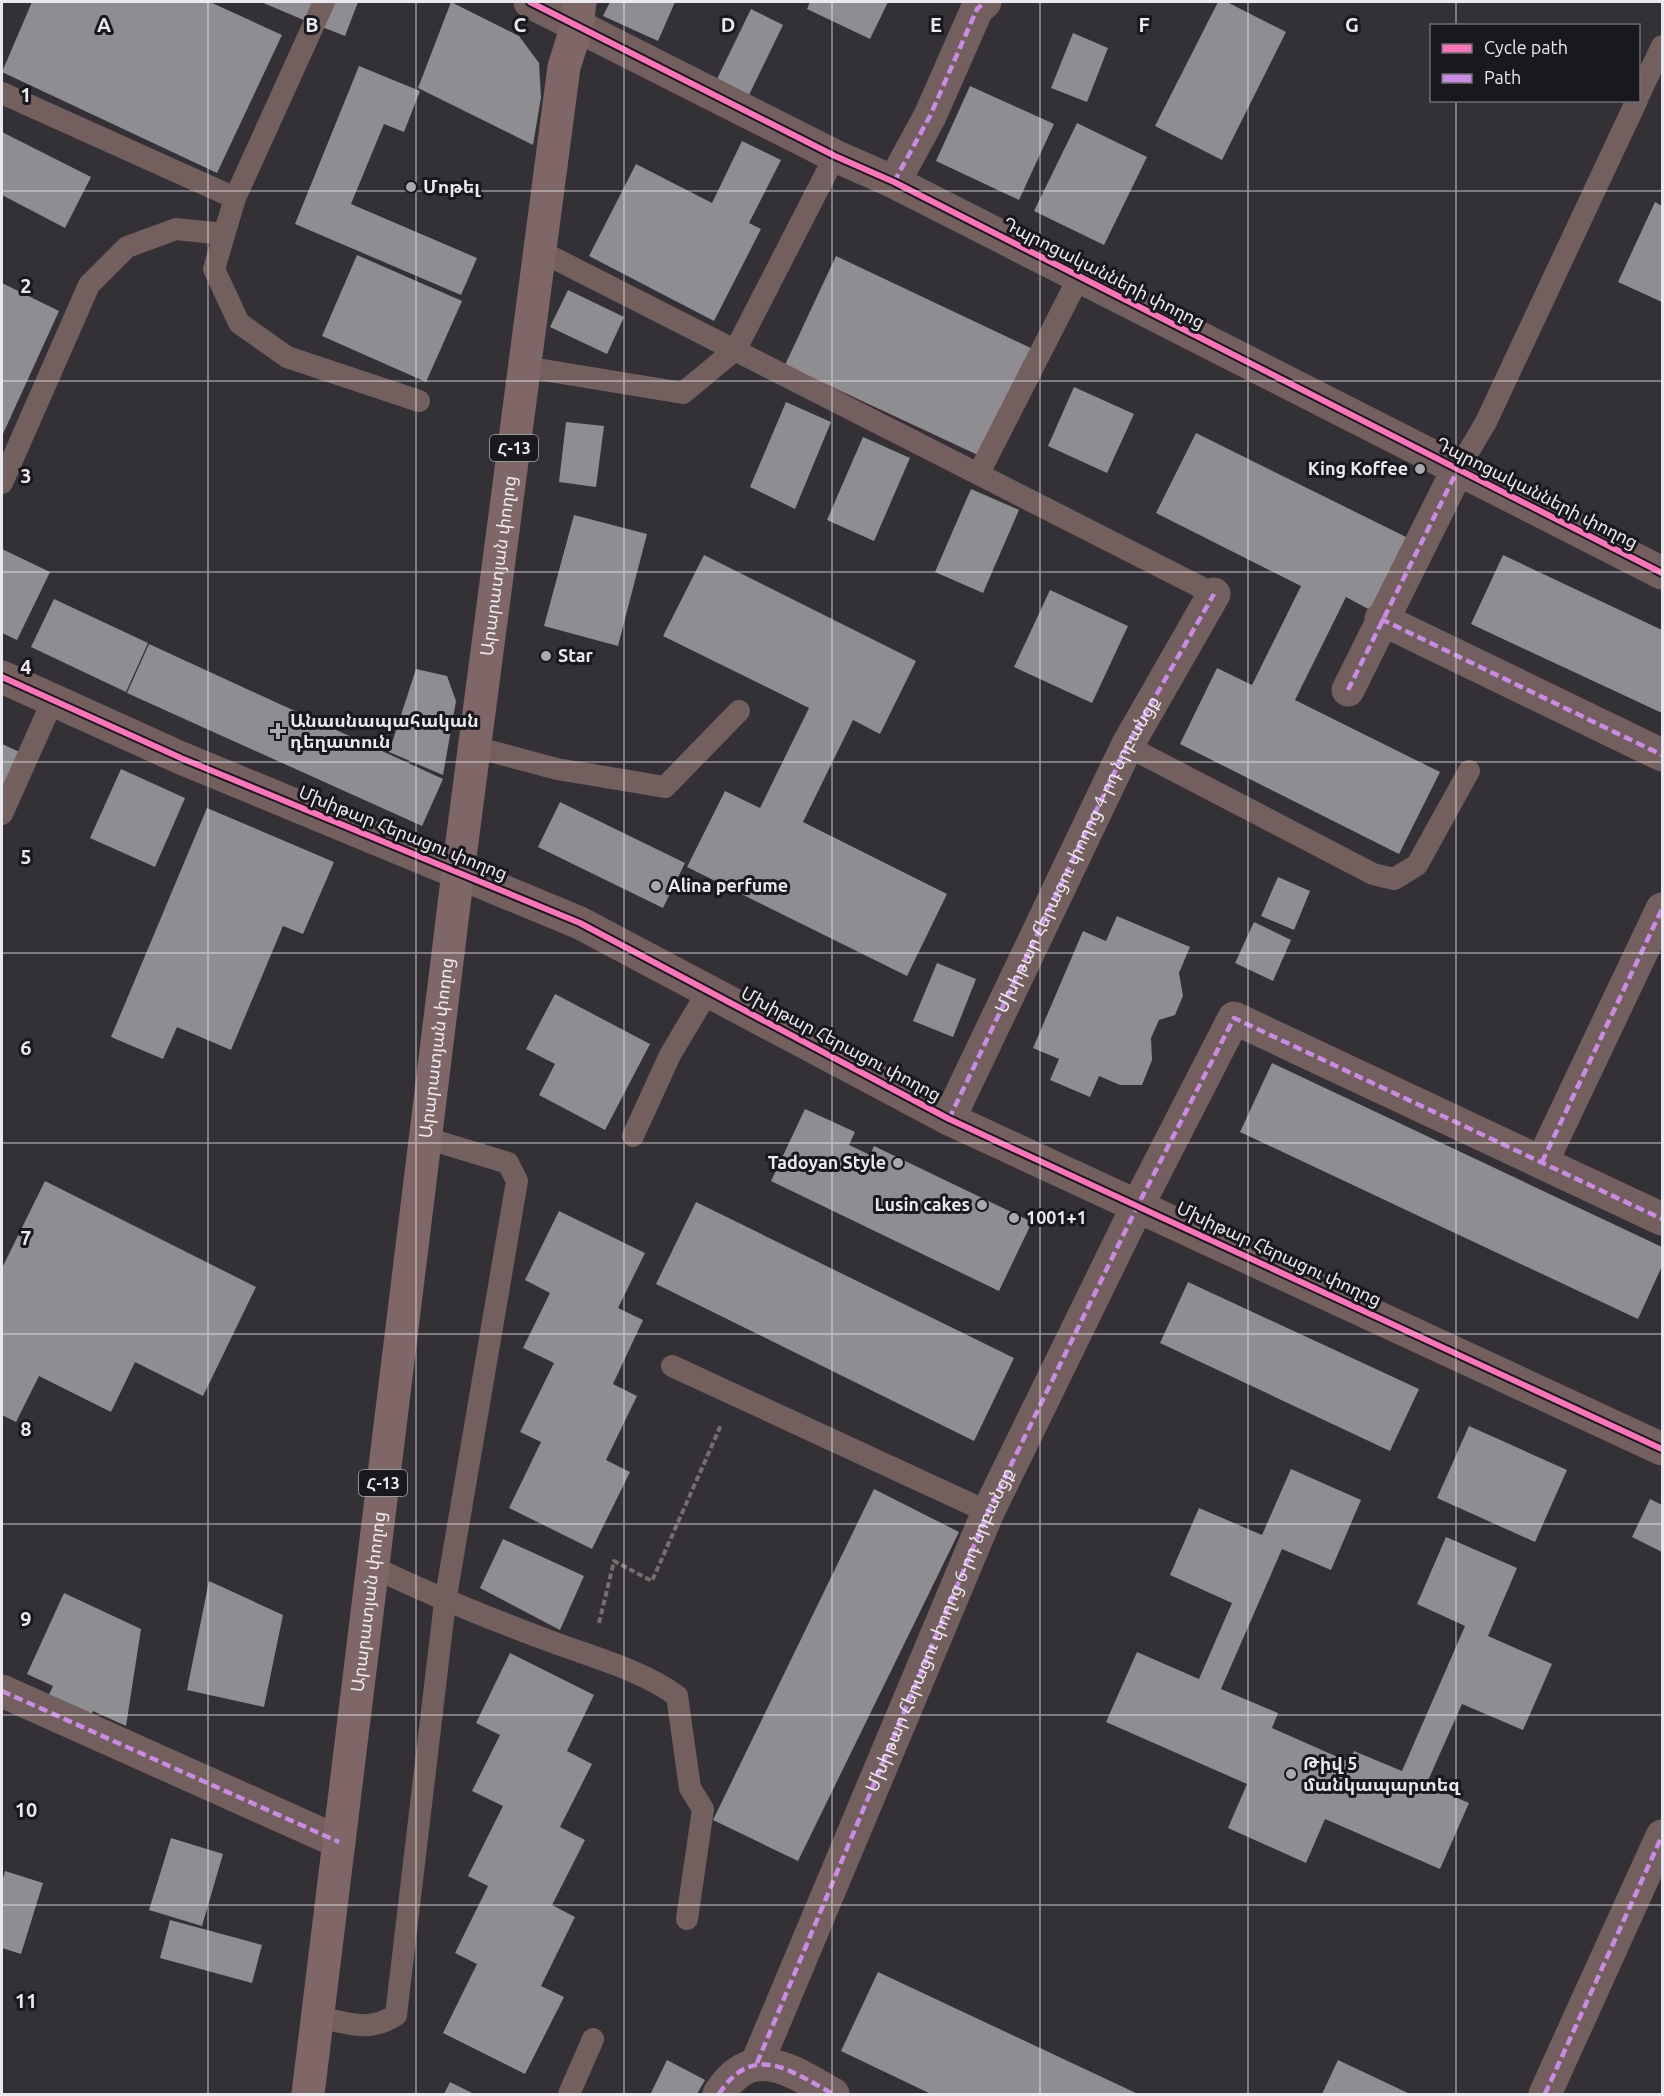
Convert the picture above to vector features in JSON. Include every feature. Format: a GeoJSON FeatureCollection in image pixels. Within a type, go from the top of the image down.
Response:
{"type":"FeatureCollection","features":[{"type":"Feature","properties":{"kind":"main road","name":"Արարատյան փողոց"},"geometry":{"type":"LineString","coordinates":[[308,2094],[458,872],[564,67],[579,14]]}},
{"type":"Feature","properties":{"kind":"street","name":"Դպրոցականների փողոց"},"geometry":{"type":"LineString","coordinates":[[530,2],[579,14],[835,156],[894,182],[1457,471],[1662,573]]}},
{"type":"Feature","properties":{"kind":"street"},"geometry":{"type":"LineString","coordinates":[[894,182],[930,116],[977,9],[985,2]]}},
{"type":"Feature","properties":{"kind":"street"},"geometry":{"type":"LineString","coordinates":[[1348,690],[1457,471]]}},
{"type":"Feature","properties":{"kind":"street","name":"Մխիթար Հերացու փողոց 4-րդ նրբանցք"},"geometry":{"type":"LineString","coordinates":[[949,1119],[1127,746],[1214,594]]}},
{"type":"Feature","properties":{"kind":"street"},"geometry":{"type":"LineString","coordinates":[[1382,619],[1662,755]]}},
{"type":"Feature","properties":{"kind":"street","name":"Մխիթար Հերացու փողոց"},"geometry":{"type":"LineString","coordinates":[[2,676],[181,758],[580,923],[949,1119],[1662,1449]]}},
{"type":"Feature","properties":{"kind":"street"},"geometry":{"type":"LineString","coordinates":[[1662,909],[1542,1162],[1662,1219]]}},
{"type":"Feature","properties":{"kind":"street","name":"Մխիթար Հերացու փողոց 6-րդ նրբանցք"},"geometry":{"type":"LineString","coordinates":[[757,2064],[988,1512],[1138,1205],[1234,1018],[1542,1162]]}},
{"type":"Feature","properties":{"kind":"street"},"geometry":{"type":"LineString","coordinates":[[2,1691],[339,1842]]}},
{"type":"Feature","properties":{"kind":"street"},"geometry":{"type":"LineString","coordinates":[[1545,2094],[1662,1836]]}},
{"type":"Feature","properties":{"kind":"street"},"geometry":{"type":"LineString","coordinates":[[719,2094],[729,2079],[757,2064],[780,2065],[833,2094]]}},
{"type":"Feature","properties":{"kind":"lane"},"geometry":{"type":"LineString","coordinates":[[324,2],[235,198],[214,269],[239,323],[287,357],[419,401]]}},
{"type":"Feature","properties":{"kind":"lane"},"geometry":{"type":"LineString","coordinates":[[1640,95],[1662,46]]}},
{"type":"Feature","properties":{"kind":"lane"},"geometry":{"type":"LineString","coordinates":[[2,93],[235,198]]}},
{"type":"Feature","properties":{"kind":"lane"},"geometry":{"type":"LineString","coordinates":[[1457,471],[1486,422],[1637,102]]}},
{"type":"Feature","properties":{"kind":"lane"},"geometry":{"type":"LineString","coordinates":[[525,367],[683,393],[736,349],[835,156]]}},
{"type":"Feature","properties":{"kind":"lane"},"geometry":{"type":"LineString","coordinates":[[2,483],[89,285],[127,247],[166,232],[176,229],[224,234]]}},
{"type":"Feature","properties":{"kind":"lane"},"geometry":{"type":"LineString","coordinates":[[540,251],[1214,594]]}},
{"type":"Feature","properties":{"kind":"lane"},"geometry":{"type":"LineString","coordinates":[[979,473],[1079,277]]}},
{"type":"Feature","properties":{"kind":"lane"},"geometry":{"type":"LineString","coordinates":[[2,814],[53,700]]}},
{"type":"Feature","properties":{"kind":"lane"},"geometry":{"type":"LineString","coordinates":[[475,747],[557,769],[665,787],[739,711]]}},
{"type":"Feature","properties":{"kind":"lane"},"geometry":{"type":"LineString","coordinates":[[1127,746],[1373,874],[1394,879],[1417,864],[1469,771]]}},
{"type":"Feature","properties":{"kind":"lane"},"geometry":{"type":"LineString","coordinates":[[633,1136],[670,1055],[708,991]]}},
{"type":"Feature","properties":{"kind":"lane"},"geometry":{"type":"LineString","coordinates":[[318,2017],[367,2026],[382,2024],[396,2015],[445,1602],[517,1181],[508,1163],[426,1138]]}},
{"type":"Feature","properties":{"kind":"lane"},"geometry":{"type":"LineString","coordinates":[[672,1366],[988,1512]]}},
{"type":"Feature","properties":{"kind":"lane"},"geometry":{"type":"LineString","coordinates":[[373,1567],[445,1602],[591,1656],[665,1687],[677,1696],[690,1788],[703,1809],[687,1919]]}},
{"type":"Feature","properties":{"kind":"lane"},"geometry":{"type":"LineString","coordinates":[[569,2094],[593,2039]]}},
{"type":"Feature","properties":{"kind":"path"},"geometry":{"type":"LineString","coordinates":[[591,1656],[614,1561],[652,1581],[735,1394]]}},
{"type":"Feature","properties":{"kind":"building"},"geometry":{"type":"Polygon","coordinates":[[[32,2],[210,2],[282,35],[217,173],[2,72],[32,2]]]}},
{"type":"Feature","properties":{"kind":"building"},"geometry":{"type":"Polygon","coordinates":[[[261,2],[315,2],[306,21],[261,2]]]}},
{"type":"Feature","properties":{"kind":"building"},"geometry":{"type":"Polygon","coordinates":[[[333,2],[358,2],[345,36],[322,27],[333,2]]]}},
{"type":"Feature","properties":{"kind":"building"},"geometry":{"type":"Polygon","coordinates":[[[451,2],[519,36],[539,63],[541,97],[533,145],[418,88],[451,2]]]}},
{"type":"Feature","properties":{"kind":"building"},"geometry":{"type":"Polygon","coordinates":[[[610,2],[675,2],[658,41],[603,16],[610,2]]]}},
{"type":"Feature","properties":{"kind":"building"},"geometry":{"type":"Polygon","coordinates":[[[810,2],[888,2],[870,39],[807,9],[810,2]]]}},
{"type":"Feature","properties":{"kind":"building"},"geometry":{"type":"Polygon","coordinates":[[[1218,2],[1227,2],[1286,32],[1222,160],[1155,126],[1218,2]]]}},
{"type":"Feature","properties":{"kind":"building"},"geometry":{"type":"Polygon","coordinates":[[[751,9],[783,25],[749,95],[717,79],[751,9]]]}},
{"type":"Feature","properties":{"kind":"building"},"geometry":{"type":"Polygon","coordinates":[[[1073,33],[1108,48],[1087,102],[1051,88],[1073,33]]]}},
{"type":"Feature","properties":{"kind":"building"},"geometry":{"type":"Polygon","coordinates":[[[359,66],[420,91],[404,132],[384,124],[351,204],[477,258],[461,295],[295,224],[359,66]]]}},
{"type":"Feature","properties":{"kind":"building"},"geometry":{"type":"Polygon","coordinates":[[[970,86],[1054,124],[1019,200],[936,161],[970,86]]]}},
{"type":"Feature","properties":{"kind":"building"},"geometry":{"type":"Polygon","coordinates":[[[1077,123],[1147,157],[1104,245],[1034,211],[1077,123]]]}},
{"type":"Feature","properties":{"kind":"building"},"geometry":{"type":"Polygon","coordinates":[[[2,132],[91,177],[65,228],[2,195],[2,132]]]}},
{"type":"Feature","properties":{"kind":"building"},"geometry":{"type":"Polygon","coordinates":[[[742,141],[781,160],[749,223],[761,229],[714,321],[589,256],[636,164],[712,203],[742,141]]]}},
{"type":"Feature","properties":{"kind":"building"},"geometry":{"type":"Polygon","coordinates":[[[1655,202],[1662,206],[1662,302],[1618,282],[1655,202]]]}},
{"type":"Feature","properties":{"kind":"building"},"geometry":{"type":"Polygon","coordinates":[[[357,255],[462,301],[426,382],[322,336],[357,255]]]}},
{"type":"Feature","properties":{"kind":"building"},"geometry":{"type":"Polygon","coordinates":[[[836,256],[1033,349],[982,457],[785,365],[836,256]]]}},
{"type":"Feature","properties":{"kind":"building"},"geometry":{"type":"Polygon","coordinates":[[[2,283],[59,311],[2,436],[2,283]]]}},
{"type":"Feature","properties":{"kind":"building"},"geometry":{"type":"Polygon","coordinates":[[[568,290],[624,317],[607,354],[550,327],[568,290]]]}},
{"type":"Feature","properties":{"kind":"building"},"geometry":{"type":"Polygon","coordinates":[[[1074,387],[1134,414],[1107,473],[1048,446],[1074,387]]]}},
{"type":"Feature","properties":{"kind":"building"},"geometry":{"type":"Polygon","coordinates":[[[786,402],[831,422],[795,509],[750,487],[786,402]]]}},
{"type":"Feature","properties":{"kind":"building"},"geometry":{"type":"Polygon","coordinates":[[[566,422],[604,426],[596,487],[559,482],[566,422]]]}},
{"type":"Feature","properties":{"kind":"building"},"geometry":{"type":"Polygon","coordinates":[[[1196,433],[1408,538],[1372,611],[1346,597],[1295,700],[1440,772],[1399,854],[1180,744],[1217,668],[1252,685],[1301,586],[1156,513],[1196,433]]]}},
{"type":"Feature","properties":{"kind":"building"},"geometry":{"type":"Polygon","coordinates":[[[863,437],[910,458],[874,541],[827,520],[863,437]]]}},
{"type":"Feature","properties":{"kind":"building"},"geometry":{"type":"Polygon","coordinates":[[[971,489],[1019,510],[983,593],[935,572],[971,489]]]}},
{"type":"Feature","properties":{"kind":"building"},"geometry":{"type":"Polygon","coordinates":[[[574,515],[647,534],[618,646],[544,626],[574,515]]]}},
{"type":"Feature","properties":{"kind":"building"},"geometry":{"type":"Polygon","coordinates":[[[2,549],[50,572],[17,640],[2,633],[2,549]]]}},
{"type":"Feature","properties":{"kind":"building"},"geometry":{"type":"Polygon","coordinates":[[[704,555],[916,661],[880,734],[853,720],[803,822],[947,894],[907,976],[687,867],[725,791],[760,808],[809,708],[663,636],[704,555]]]}},
{"type":"Feature","properties":{"kind":"building"},"geometry":{"type":"Polygon","coordinates":[[[1503,555],[1662,630],[1662,713],[1471,624],[1503,555]]]}},
{"type":"Feature","properties":{"kind":"building"},"geometry":{"type":"Polygon","coordinates":[[[1050,590],[1128,626],[1092,703],[1014,667],[1050,590]]]}},
{"type":"Feature","properties":{"kind":"building"},"geometry":{"type":"Polygon","coordinates":[[[54,599],[148,643],[126,692],[31,647],[54,599]]]}},
{"type":"Feature","properties":{"kind":"building"},"geometry":{"type":"Polygon","coordinates":[[[149,644],[443,779],[422,826],[127,693],[149,644]]]}},
{"type":"Feature","properties":{"kind":"building"},"geometry":{"type":"Polygon","coordinates":[[[416,669],[447,676],[456,701],[443,775],[389,752],[416,669]]]}},
{"type":"Feature","properties":{"kind":"building"},"geometry":{"type":"Polygon","coordinates":[[[2,744],[24,754],[2,809],[2,744]]]}},
{"type":"Feature","properties":{"kind":"building"},"geometry":{"type":"Polygon","coordinates":[[[121,769],[185,798],[155,867],[90,838],[121,769]]]}},
{"type":"Feature","properties":{"kind":"building"},"geometry":{"type":"Polygon","coordinates":[[[560,802],[685,863],[663,908],[538,847],[560,802]]]}},
{"type":"Feature","properties":{"kind":"building"},"geometry":{"type":"Polygon","coordinates":[[[207,808],[334,862],[303,934],[283,926],[231,1050],[177,1027],[163,1059],[111,1037],[207,808]]]}},
{"type":"Feature","properties":{"kind":"building"},"geometry":{"type":"Polygon","coordinates":[[[1278,877],[1310,891],[1294,930],[1261,916],[1278,877]]]}},
{"type":"Feature","properties":{"kind":"building"},"geometry":{"type":"Polygon","coordinates":[[[1117,916],[1190,947],[1179,973],[1183,996],[1175,1015],[1159,1020],[1151,1038],[1152,1060],[1142,1085],[1120,1085],[1099,1076],[1090,1097],[1050,1080],[1059,1059],[1033,1048],[1083,931],[1106,941],[1117,916]]]}},
{"type":"Feature","properties":{"kind":"building"},"geometry":{"type":"Polygon","coordinates":[[[1254,922],[1291,940],[1273,981],[1235,963],[1254,922]]]}},
{"type":"Feature","properties":{"kind":"building"},"geometry":{"type":"Polygon","coordinates":[[[937,963],[976,979],[953,1037],[913,1021],[937,963]]]}},
{"type":"Feature","properties":{"kind":"building"},"geometry":{"type":"Polygon","coordinates":[[[555,994],[650,1044],[605,1130],[539,1095],[555,1064],[526,1049],[555,994]]]}},
{"type":"Feature","properties":{"kind":"building"},"geometry":{"type":"Polygon","coordinates":[[[1272,1063],[1662,1247],[1662,1266],[1638,1319],[1240,1132],[1272,1063]]]}},
{"type":"Feature","properties":{"kind":"building"},"geometry":{"type":"Polygon","coordinates":[[[805,1109],[855,1132],[849,1145],[870,1155],[874,1146],[1032,1222],[999,1291],[771,1181],[805,1109]]]}},
{"type":"Feature","properties":{"kind":"building"},"geometry":{"type":"Polygon","coordinates":[[[45,1181],[256,1287],[203,1396],[135,1362],[111,1412],[39,1376],[16,1422],[2,1415],[2,1268],[45,1181]]]}},
{"type":"Feature","properties":{"kind":"building"},"geometry":{"type":"Polygon","coordinates":[[[696,1202],[1014,1358],[974,1441],[656,1284],[696,1202]]]}},
{"type":"Feature","properties":{"kind":"building"},"geometry":{"type":"Polygon","coordinates":[[[559,1211],[645,1253],[618,1308],[643,1320],[613,1384],[637,1396],[606,1460],[630,1472],[592,1549],[509,1508],[541,1442],[520,1432],[554,1363],[523,1348],[550,1293],[525,1280],[559,1211]]]}},
{"type":"Feature","properties":{"kind":"building"},"geometry":{"type":"Polygon","coordinates":[[[1188,1282],[1419,1389],[1390,1451],[1160,1343],[1188,1282]]]}},
{"type":"Feature","properties":{"kind":"building"},"geometry":{"type":"Polygon","coordinates":[[[1469,1426],[1567,1470],[1535,1542],[1437,1498],[1469,1426]]]}},
{"type":"Feature","properties":{"kind":"building"},"geometry":{"type":"Polygon","coordinates":[[[1291,1469],[1361,1500],[1331,1570],[1282,1549],[1221,1689],[1278,1713],[1272,1728],[1349,1762],[1354,1751],[1402,1771],[1465,1626],[1417,1604],[1446,1537],[1517,1568],[1488,1636],[1552,1664],[1523,1730],[1462,1704],[1426,1785],[1469,1803],[1440,1869],[1325,1819],[1306,1863],[1228,1828],[1247,1784],[1106,1722],[1137,1652],[1199,1679],[1232,1603],[1170,1575],[1199,1508],[1262,1535],[1291,1469]]]}},
{"type":"Feature","properties":{"kind":"building"},"geometry":{"type":"Polygon","coordinates":[[[874,1489],[959,1532],[798,1861],[713,1820],[874,1489]]]}},
{"type":"Feature","properties":{"kind":"building"},"geometry":{"type":"Polygon","coordinates":[[[1650,1499],[1662,1505],[1662,1552],[1632,1537],[1650,1499]]]}},
{"type":"Feature","properties":{"kind":"building"},"geometry":{"type":"Polygon","coordinates":[[[503,1539],[584,1576],[560,1630],[480,1588],[503,1539]]]}},
{"type":"Feature","properties":{"kind":"building"},"geometry":{"type":"Polygon","coordinates":[[[209,1581],[283,1615],[264,1707],[187,1690],[209,1581]]]}},
{"type":"Feature","properties":{"kind":"building"},"geometry":{"type":"Polygon","coordinates":[[[64,1593],[141,1629],[126,1726],[93,1711],[87,1725],[44,1705],[53,1686],[27,1674],[64,1593]]]}},
{"type":"Feature","properties":{"kind":"building"},"geometry":{"type":"Polygon","coordinates":[[[510,1653],[594,1695],[567,1751],[592,1764],[560,1827],[585,1840],[552,1905],[575,1917],[541,1986],[564,1997],[525,2074],[443,2033],[477,1964],[455,1953],[488,1886],[468,1876],[503,1806],[472,1791],[500,1735],[476,1723],[510,1653]]]}},
{"type":"Feature","properties":{"kind":"building"},"geometry":{"type":"Polygon","coordinates":[[[171,1838],[223,1854],[202,1926],[149,1910],[171,1838]]]}},
{"type":"Feature","properties":{"kind":"building"},"geometry":{"type":"Polygon","coordinates":[[[5,1871],[43,1883],[21,1954],[2,1948],[2,1882],[5,1871]]]}},
{"type":"Feature","properties":{"kind":"building"},"geometry":{"type":"Polygon","coordinates":[[[170,1920],[262,1945],[252,1983],[160,1958],[170,1920]]]}},
{"type":"Feature","properties":{"kind":"building"},"geometry":{"type":"Polygon","coordinates":[[[878,1972],[1138,2094],[931,2094],[841,2051],[878,1972]]]}},
{"type":"Feature","properties":{"kind":"building"},"geometry":{"type":"Polygon","coordinates":[[[667,2060],[705,2080],[697,2094],[651,2093],[667,2060]]]}},
{"type":"Feature","properties":{"kind":"building"},"geometry":{"type":"Polygon","coordinates":[[[1338,2060],[1410,2094],[1322,2094],[1338,2060]]]}},
{"type":"Feature","properties":{"kind":"building"},"geometry":{"type":"Polygon","coordinates":[[[450,2082],[474,2094],[444,2094],[450,2082]]]}},
{"type":"Feature","properties":{"kind":"marked path"},"geometry":{"type":"LineString","coordinates":[[894,182],[930,116],[977,9],[985,2]]}},
{"type":"Feature","properties":{"kind":"marked path"},"geometry":{"type":"LineString","coordinates":[[1348,690],[1457,471]]}},
{"type":"Feature","properties":{"kind":"marked path"},"geometry":{"type":"LineString","coordinates":[[949,1119],[1127,746],[1214,594]]}},
{"type":"Feature","properties":{"kind":"marked path"},"geometry":{"type":"LineString","coordinates":[[1381,619],[1662,755]]}},
{"type":"Feature","properties":{"kind":"marked path"},"geometry":{"type":"LineString","coordinates":[[1542,1162],[1662,909]]}},
{"type":"Feature","properties":{"kind":"marked path"},"geometry":{"type":"LineString","coordinates":[[757,2063],[988,1512],[1138,1205],[1234,1018],[1662,1219]]}},
{"type":"Feature","properties":{"kind":"marked path"},"geometry":{"type":"LineString","coordinates":[[2,1691],[339,1842]]}},
{"type":"Feature","properties":{"kind":"marked path"},"geometry":{"type":"LineString","coordinates":[[1545,2094],[1662,1836]]}},
{"type":"Feature","properties":{"kind":"marked path"},"geometry":{"type":"LineString","coordinates":[[719,2094],[732,2078],[745,2068],[759,2065],[787,2070],[833,2094]]}},
{"type":"Feature","properties":{"kind":"cycle path"},"geometry":{"type":"LineString","coordinates":[[530,2],[835,156],[894,182],[1662,573]]}},
{"type":"Feature","properties":{"kind":"cycle path"},"geometry":{"type":"LineString","coordinates":[[2,677],[181,758],[580,923],[949,1119],[1662,1449]]}},
{"type":"Feature","properties":{"kind":"place","name":"Մոթել"},"geometry":{"type":"Point","coordinates":[411,187]}},
{"type":"Feature","properties":{"kind":"place","name":"King Koffee"},"geometry":{"type":"Point","coordinates":[1420,469]}},
{"type":"Feature","properties":{"kind":"place","name":"Star"},"geometry":{"type":"Point","coordinates":[546,656]}},
{"type":"Feature","properties":{"kind":"place","name":"Անասնապահական դեղատուն"},"geometry":{"type":"Point","coordinates":[278,731]}},
{"type":"Feature","properties":{"kind":"place","name":"Alina perfume"},"geometry":{"type":"Point","coordinates":[656,886]}},
{"type":"Feature","properties":{"kind":"place","name":"Tadoyan Style"},"geometry":{"type":"Point","coordinates":[898,1163]}},
{"type":"Feature","properties":{"kind":"place","name":"Lusin cakes"},"geometry":{"type":"Point","coordinates":[982,1205]}},
{"type":"Feature","properties":{"kind":"place","name":"1001+1"},"geometry":{"type":"Point","coordinates":[1014,1218]}},
{"type":"Feature","properties":{"kind":"place","name":"Թիվ 5 մանկապարտեզ"},"geometry":{"type":"Point","coordinates":[1291,1774]}}]}
